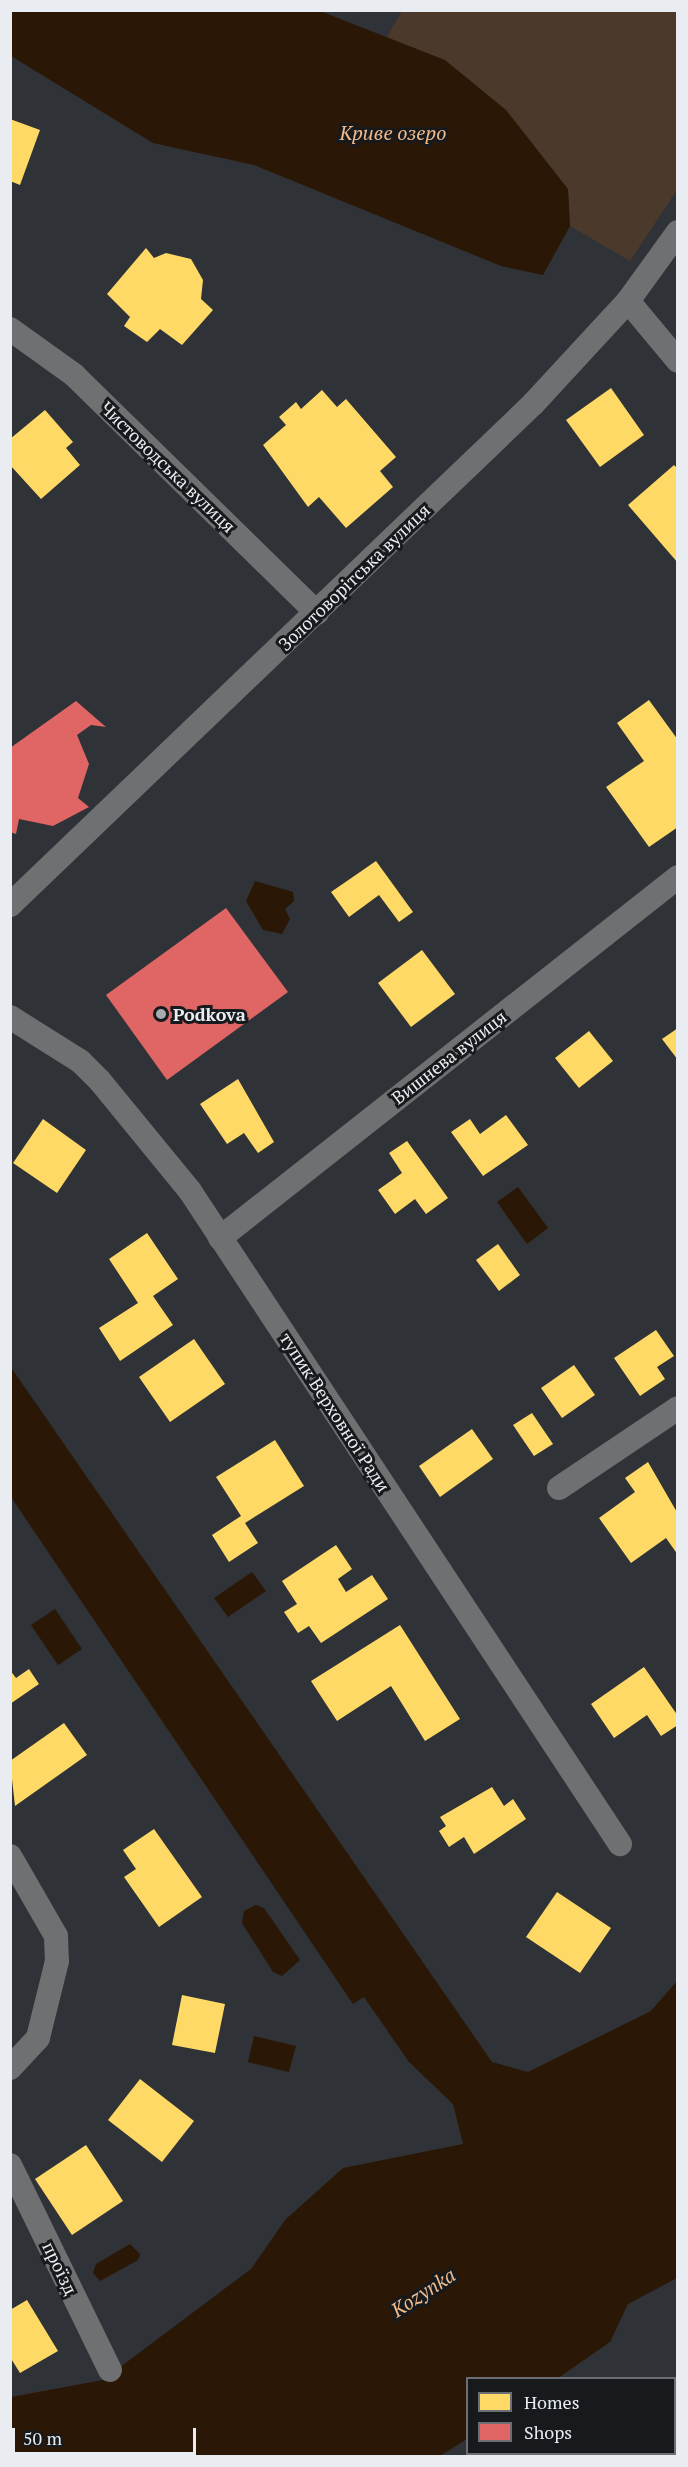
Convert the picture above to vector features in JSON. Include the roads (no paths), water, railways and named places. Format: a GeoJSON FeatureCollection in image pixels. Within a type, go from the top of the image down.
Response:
{"type":"FeatureCollection","features":[{"type":"Feature","properties":{"kind":"street","name":"Золотоворітська вулиця"},"geometry":{"type":"LineString","coordinates":[[10,905],[317,613],[540,396],[628,301],[678,232]]}},
{"type":"Feature","properties":{"kind":"street"},"geometry":{"type":"LineString","coordinates":[[628,301],[678,361]]}},
{"type":"Feature","properties":{"kind":"street","name":"Чистоводська вулиця"},"geometry":{"type":"LineString","coordinates":[[10,329],[74,375],[317,613]]}},
{"type":"Feature","properties":{"kind":"street","name":"Вишнева вулиця"},"geometry":{"type":"LineString","coordinates":[[220,1238],[678,877]]}},
{"type":"Feature","properties":{"kind":"street","name":"тупик Верховної Ради"},"geometry":{"type":"LineString","coordinates":[[10,1017],[80,1061],[100,1081],[190,1191],[620,1844]]}},
{"type":"Feature","properties":{"kind":"street"},"geometry":{"type":"LineString","coordinates":[[559,1488],[678,1407]]}},
{"type":"Feature","properties":{"kind":"street"},"geometry":{"type":"LineString","coordinates":[[10,1856],[56,1936],[57,1961],[52,1998],[38,2038],[10,2068]]}},
{"type":"Feature","properties":{"kind":"street","name":"проїзд"},"geometry":{"type":"LineString","coordinates":[[10,2165],[110,2370]]}},
{"type":"Feature","properties":{"kind":"water","name":"Криве озеро"},"geometry":{"type":"Polygon","coordinates":[[[10,11],[320,11],[445,60],[506,110],[568,189],[570,226],[543,275],[501,266],[254,165],[153,143],[11,56],[10,11]]]}},
{"type":"Feature","properties":{"kind":"water"},"geometry":{"type":"Polygon","coordinates":[[[255,881],[293,892],[294,901],[285,909],[290,919],[282,934],[263,930],[246,901],[255,881]]]}},
{"type":"Feature","properties":{"kind":"water"},"geometry":{"type":"Polygon","coordinates":[[[518,1187],[548,1228],[527,1244],[497,1202],[518,1187]]]}},
{"type":"Feature","properties":{"kind":"water","name":"Kozynka"},"geometry":{"type":"Polygon","coordinates":[[[10,1366],[492,2062],[528,2072],[651,2011],[677,1981],[677,2278],[628,2304],[610,2342],[559,2377],[466,2377],[466,2440],[440,2456],[11,2456],[11,2397],[103,2380],[251,2269],[285,2220],[343,2168],[463,2144],[453,2104],[409,2062],[364,1997],[353,2004],[11,1497],[10,1366]]]}},
{"type":"Feature","properties":{"kind":"water"},"geometry":{"type":"Polygon","coordinates":[[[252,1572],[266,1591],[228,1617],[214,1598],[252,1572]]]}},
{"type":"Feature","properties":{"kind":"water"},"geometry":{"type":"Polygon","coordinates":[[[55,1609],[82,1649],[58,1665],[31,1625],[55,1609]]]}},
{"type":"Feature","properties":{"kind":"water"},"geometry":{"type":"Polygon","coordinates":[[[256,1905],[264,1908],[300,1960],[282,1976],[273,1972],[242,1923],[244,1911],[256,1905]]]}},
{"type":"Feature","properties":{"kind":"water"},"geometry":{"type":"Polygon","coordinates":[[[254,2036],[296,2046],[289,2072],[248,2062],[254,2036]]]}},
{"type":"Feature","properties":{"kind":"water"},"geometry":{"type":"Polygon","coordinates":[[[130,2244],[140,2254],[138,2260],[100,2281],[93,2273],[96,2264],[130,2244]]]}},
{"type":"Feature","properties":{"kind":"place","name":"Podkova"},"geometry":{"type":"Point","coordinates":[161,1014]}}]}
